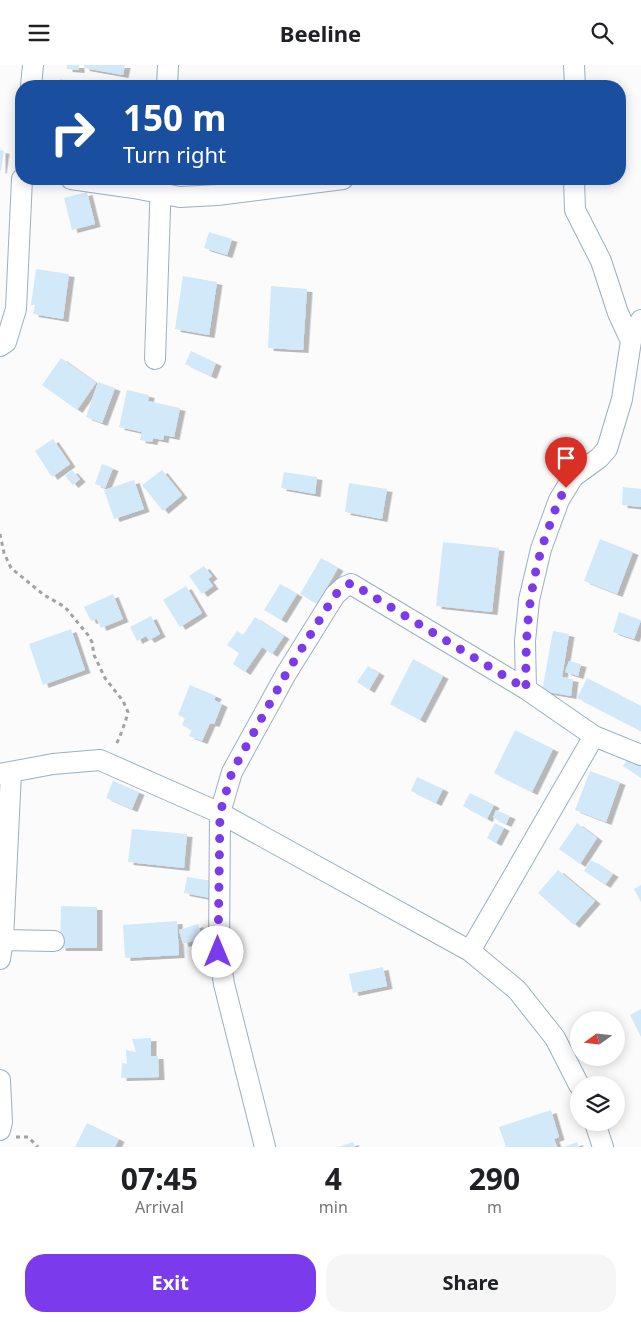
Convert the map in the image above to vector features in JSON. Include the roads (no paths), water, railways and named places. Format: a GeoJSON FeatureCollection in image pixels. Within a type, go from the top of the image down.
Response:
{"type":"FeatureCollection","features":[{"type":"Feature","properties":{"kind":"street"},"geometry":{"type":"LineString","coordinates":[[32,80],[33,65]]}},
{"type":"Feature","properties":{"kind":"street"},"geometry":{"type":"LineString","coordinates":[[167,80],[168,65]]}},
{"type":"Feature","properties":{"kind":"street"},"geometry":{"type":"LineString","coordinates":[[574,65],[575,80]]}},
{"type":"Feature","properties":{"kind":"street"},"geometry":{"type":"LineString","coordinates":[[0,346],[6,342],[16,309],[22,185]]}},
{"type":"Feature","properties":{"kind":"street"},"geometry":{"type":"LineString","coordinates":[[148,185],[161,186],[180,197],[217,195],[296,185]]}},
{"type":"Feature","properties":{"kind":"street"},"geometry":{"type":"LineString","coordinates":[[574,185],[575,210],[602,261],[618,313],[631,341]]}},
{"type":"Feature","properties":{"kind":"street"},"geometry":{"type":"LineString","coordinates":[[154,359],[161,186]]}},
{"type":"Feature","properties":{"kind":"street"},"geometry":{"type":"LineString","coordinates":[[526,689],[525,641],[528,609],[541,549],[559,499],[573,477],[607,449],[622,399],[631,341],[641,320]]}},
{"type":"Feature","properties":{"kind":"street"},"geometry":{"type":"LineString","coordinates":[[265,1147],[224,984],[218,952],[220,813],[232,772],[286,674],[335,595],[351,583],[526,689],[594,737],[641,755]]}},
{"type":"Feature","properties":{"kind":"street"},"geometry":{"type":"LineString","coordinates":[[470,951],[594,737]]}},
{"type":"Feature","properties":{"kind":"street"},"geometry":{"type":"LineString","coordinates":[[54,941],[2,949],[10,814],[5,773],[100,760],[220,813],[470,951],[517,990],[555,1037],[574,1076]]}},
{"type":"Feature","properties":{"kind":"street"},"geometry":{"type":"LineString","coordinates":[[0,1079],[2,1122],[5,1133]]}},
{"type":"Feature","properties":{"kind":"street"},"geometry":{"type":"LineString","coordinates":[[598,1131],[603,1147]]}}]}
